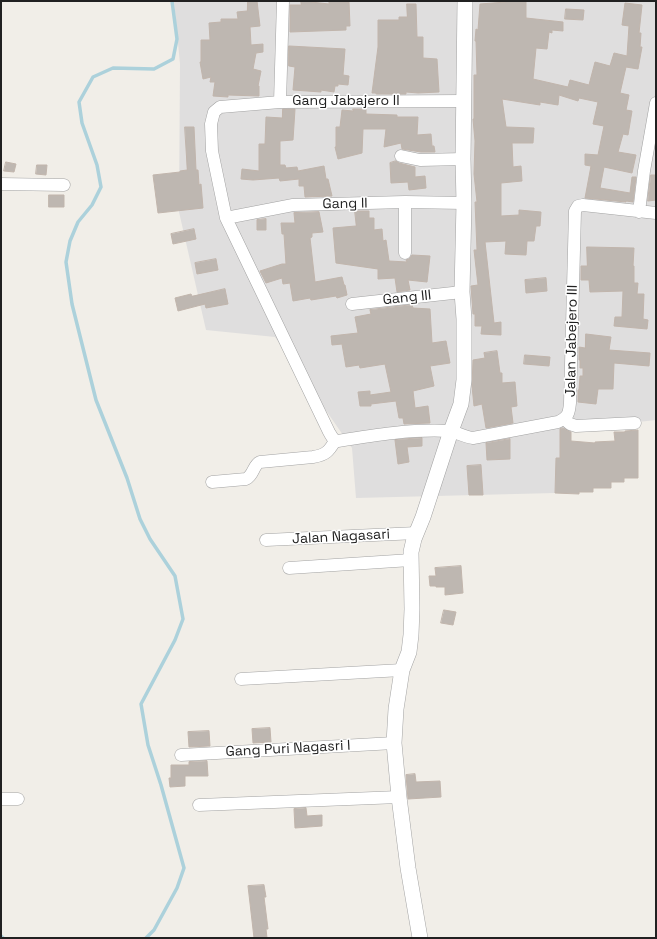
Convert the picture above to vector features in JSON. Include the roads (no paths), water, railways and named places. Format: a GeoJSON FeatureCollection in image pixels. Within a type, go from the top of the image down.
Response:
{"type":"FeatureCollection","features":[{"type":"Feature","properties":{"kind":"street","name":"Gang Jabajero II"},"geometry":{"type":"LineString","coordinates":[[283,1],[280,102],[464,101]]}},
{"type":"Feature","properties":{"kind":"street"},"geometry":{"type":"LineString","coordinates":[[420,938],[408,868],[394,743],[396,709],[402,670],[409,652],[411,635],[411,552],[461,404],[464,380],[464,319],[462,292],[465,1]]}},
{"type":"Feature","properties":{"kind":"street"},"geometry":{"type":"LineString","coordinates":[[280,102],[220,107],[214,112],[211,124],[212,151],[226,218],[329,432],[335,441]]}},
{"type":"Feature","properties":{"kind":"street"},"geometry":{"type":"LineString","coordinates":[[656,104],[644,171],[639,212],[656,213]]}},
{"type":"Feature","properties":{"kind":"street"},"geometry":{"type":"LineString","coordinates":[[401,156],[420,160],[463,159]]}},
{"type":"Feature","properties":{"kind":"street"},"geometry":{"type":"LineString","coordinates":[[1,184],[64,185]]}},
{"type":"Feature","properties":{"kind":"street"},"geometry":{"type":"LineString","coordinates":[[405,202],[405,253]]}},
{"type":"Feature","properties":{"kind":"street","name":"Gang II"},"geometry":{"type":"LineString","coordinates":[[226,218],[293,206],[405,202],[464,202]]}},
{"type":"Feature","properties":{"kind":"street","name":"Jalan Jabejero III"},"geometry":{"type":"LineString","coordinates":[[564,419],[568,414],[570,403],[575,211],[578,206],[583,205],[639,212]]}},
{"type":"Feature","properties":{"kind":"street","name":"Gang III"},"geometry":{"type":"LineString","coordinates":[[352,304],[462,292]]}},
{"type":"Feature","properties":{"kind":"street"},"geometry":{"type":"LineString","coordinates":[[335,441],[374,435],[419,431],[451,431],[472,438],[558,422],[564,419],[570,424],[576,426],[635,423]]}},
{"type":"Feature","properties":{"kind":"street"},"geometry":{"type":"LineString","coordinates":[[212,482],[246,479],[250,477],[256,465],[260,462],[321,455],[330,449],[335,441]]}},
{"type":"Feature","properties":{"kind":"street","name":"Jalan Nagasari"},"geometry":{"type":"LineString","coordinates":[[266,540],[417,533]]}},
{"type":"Feature","properties":{"kind":"street"},"geometry":{"type":"LineString","coordinates":[[289,568],[411,560]]}},
{"type":"Feature","properties":{"kind":"street"},"geometry":{"type":"LineString","coordinates":[[241,679],[402,670]]}},
{"type":"Feature","properties":{"kind":"street","name":"Gang Puri Nagasri I"},"geometry":{"type":"LineString","coordinates":[[181,755],[394,743]]}},
{"type":"Feature","properties":{"kind":"street"},"geometry":{"type":"LineString","coordinates":[[199,805],[399,797]]}},
{"type":"Feature","properties":{"kind":"street"},"geometry":{"type":"LineString","coordinates":[[1,799],[18,799]]}},
{"type":"Feature","properties":{"kind":"waterway"},"geometry":{"type":"LineString","coordinates":[[146,938],[154,930],[177,888],[184,868],[161,785],[148,745],[141,704],[175,640],[183,619],[175,576],[150,539],[140,519],[127,478],[96,400],[72,304],[66,262],[70,241],[78,222],[92,205],[101,187],[97,165],[82,123],[79,102],[93,77],[113,68],[154,69],[173,59],[177,39],[172,1]]}}]}
